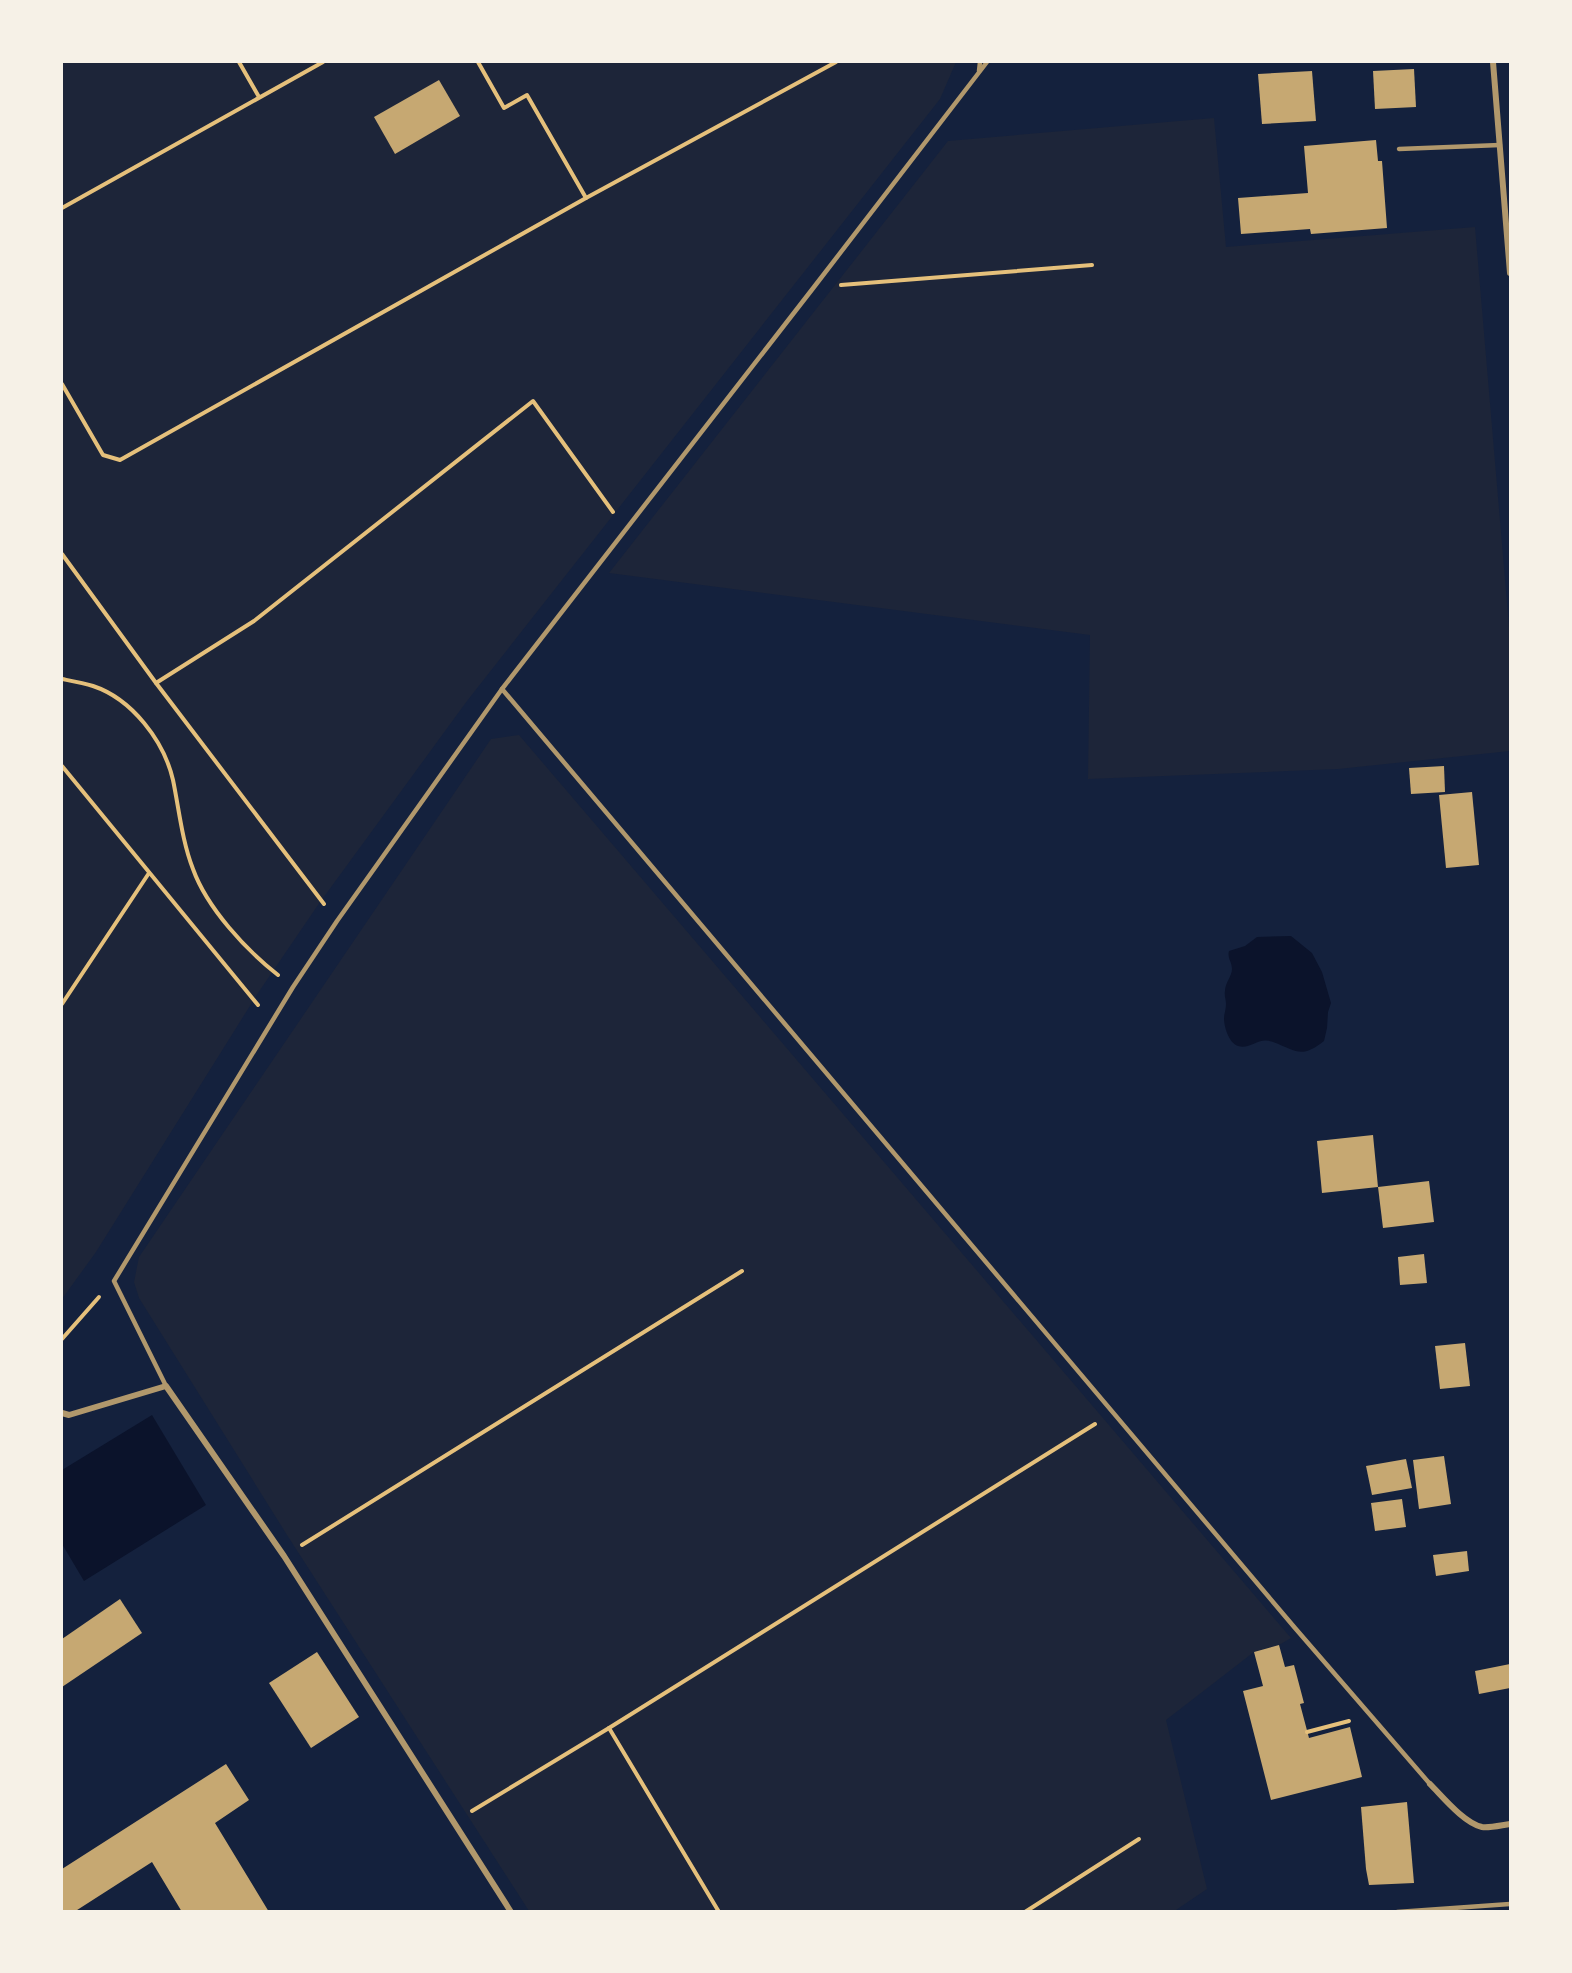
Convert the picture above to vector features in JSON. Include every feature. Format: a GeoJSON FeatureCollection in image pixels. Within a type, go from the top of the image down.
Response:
{"type":"FeatureCollection","features":[{"type":"Feature","properties":{"kind":"street"},"geometry":{"type":"LineString","coordinates":[[1493,62],[1510,273]]}},
{"type":"Feature","properties":{"kind":"street"},"geometry":{"type":"LineString","coordinates":[[62,1413],[69,1415],[166,1386],[284,1556],[511,1911]]}},
{"type":"Feature","properties":{"kind":"street"},"geometry":{"type":"LineString","coordinates":[[1430,1784],[1454,1808],[1477,1825],[1484,1827],[1510,1824]]}},
{"type":"Feature","properties":{"kind":"lane"},"geometry":{"type":"LineString","coordinates":[[979,71],[980,62]]}},
{"type":"Feature","properties":{"kind":"lane"},"geometry":{"type":"LineString","coordinates":[[166,1386],[114,1281],[293,987],[337,921],[502,689],[987,62]]}},
{"type":"Feature","properties":{"kind":"lane"},"geometry":{"type":"LineString","coordinates":[[1399,149],[1473,144],[1500,145]]}},
{"type":"Feature","properties":{"kind":"lane"},"geometry":{"type":"LineString","coordinates":[[502,689],[1295,1628],[1430,1784]]}},
{"type":"Feature","properties":{"kind":"lane"},"geometry":{"type":"LineString","coordinates":[[1397,1911],[1510,1904]]}},
{"type":"Feature","properties":{"kind":"path"},"geometry":{"type":"LineString","coordinates":[[239,62],[259,97]]}},
{"type":"Feature","properties":{"kind":"path"},"geometry":{"type":"LineString","coordinates":[[62,208],[322,62]]}},
{"type":"Feature","properties":{"kind":"path"},"geometry":{"type":"LineString","coordinates":[[478,62],[504,108],[527,94],[586,198]]}},
{"type":"Feature","properties":{"kind":"path"},"geometry":{"type":"LineString","coordinates":[[62,384],[103,455],[120,460],[586,198],[836,62]]}},
{"type":"Feature","properties":{"kind":"path"},"geometry":{"type":"LineString","coordinates":[[814,288],[1092,265]]}},
{"type":"Feature","properties":{"kind":"path"},"geometry":{"type":"LineString","coordinates":[[156,683],[254,621],[533,401],[627,530]]}},
{"type":"Feature","properties":{"kind":"path"},"geometry":{"type":"LineString","coordinates":[[62,554],[156,683],[337,921]]}},
{"type":"Feature","properties":{"kind":"path"},"geometry":{"type":"LineString","coordinates":[[62,679],[94,686],[118,699],[144,723],[161,747],[172,778],[193,869],[209,901],[262,962],[293,987]]}},
{"type":"Feature","properties":{"kind":"path"},"geometry":{"type":"LineString","coordinates":[[62,766],[254,1001],[273,1021]]}},
{"type":"Feature","properties":{"kind":"path"},"geometry":{"type":"LineString","coordinates":[[62,1004],[149,873]]}},
{"type":"Feature","properties":{"kind":"path"},"geometry":{"type":"LineString","coordinates":[[284,1556],[742,1271]]}},
{"type":"Feature","properties":{"kind":"path"},"geometry":{"type":"LineString","coordinates":[[62,1339],[114,1281]]}},
{"type":"Feature","properties":{"kind":"path"},"geometry":{"type":"LineString","coordinates":[[454,1822],[609,1728],[1113,1412]]}},
{"type":"Feature","properties":{"kind":"path"},"geometry":{"type":"LineString","coordinates":[[1307,1732],[1358,1719]]}},
{"type":"Feature","properties":{"kind":"path"},"geometry":{"type":"LineString","coordinates":[[609,1728],[719,1911]]}},
{"type":"Feature","properties":{"kind":"path"},"geometry":{"type":"LineString","coordinates":[[1025,1911],[1139,1839]]}},
{"type":"Feature","properties":{"kind":"shaded area"},"geometry":{"type":"Polygon","coordinates":[[[62,62],[956,62],[940,99],[467,701],[318,905],[258,993],[96,1252],[62,1299],[62,62]]]}},
{"type":"Feature","properties":{"kind":"shaded area"},"geometry":{"type":"Polygon","coordinates":[[[1214,118],[1226,247],[1475,227],[1510,638],[1510,751],[1338,769],[1088,779],[1090,635],[609,573],[948,141],[1214,118]]]}},
{"type":"Feature","properties":{"kind":"shaded area"},"geometry":{"type":"Polygon","coordinates":[[[519,735],[1291,1638],[1279,1645],[1254,1652],[1166,1720],[1207,1889],[1173,1912],[529,1911],[287,1535],[139,1298],[134,1282],[139,1257],[491,739],[519,735]]]}},
{"type":"Feature","properties":{"kind":"shaded area"},"geometry":{"type":"Polygon","coordinates":[[[1291,936],[1312,953],[1322,972],[1331,1003],[1324,1041],[1304,1052],[1268,1041],[1243,1047],[1238,1046],[1230,1038],[1224,1022],[1225,988],[1232,969],[1229,951],[1245,946],[1257,937],[1291,936]]]}},
{"type":"Feature","properties":{"kind":"shaded area"},"geometry":{"type":"Polygon","coordinates":[[[152,1415],[206,1505],[84,1581],[62,1544],[62,1470],[152,1415]]]}},
{"type":"Feature","properties":{"kind":"building"},"geometry":{"type":"Polygon","coordinates":[[[1414,69],[1416,107],[1375,109],[1373,71],[1414,69]]]}},
{"type":"Feature","properties":{"kind":"building"},"geometry":{"type":"Polygon","coordinates":[[[1312,71],[1316,121],[1262,124],[1258,74],[1312,71]]]}},
{"type":"Feature","properties":{"kind":"building"},"geometry":{"type":"Polygon","coordinates":[[[439,80],[460,116],[395,154],[374,117],[439,80]]]}},
{"type":"Feature","properties":{"kind":"building"},"geometry":{"type":"Polygon","coordinates":[[[1376,140],[1378,161],[1382,161],[1387,228],[1311,234],[1310,229],[1241,234],[1238,198],[1308,193],[1304,146],[1376,140]]]}},
{"type":"Feature","properties":{"kind":"building"},"geometry":{"type":"Polygon","coordinates":[[[1444,766],[1445,792],[1411,794],[1409,768],[1444,766]]]}},
{"type":"Feature","properties":{"kind":"building"},"geometry":{"type":"Polygon","coordinates":[[[1472,792],[1479,865],[1446,868],[1439,795],[1472,792]]]}},
{"type":"Feature","properties":{"kind":"building"},"geometry":{"type":"Polygon","coordinates":[[[1373,1135],[1378,1187],[1322,1193],[1317,1141],[1373,1135]]]}},
{"type":"Feature","properties":{"kind":"building"},"geometry":{"type":"Polygon","coordinates":[[[1429,1181],[1434,1222],[1383,1228],[1378,1187],[1429,1181]]]}},
{"type":"Feature","properties":{"kind":"building"},"geometry":{"type":"Polygon","coordinates":[[[1424,1254],[1427,1283],[1400,1285],[1398,1257],[1424,1254]]]}},
{"type":"Feature","properties":{"kind":"building"},"geometry":{"type":"Polygon","coordinates":[[[1465,1343],[1470,1386],[1440,1389],[1435,1346],[1465,1343]]]}},
{"type":"Feature","properties":{"kind":"building"},"geometry":{"type":"Polygon","coordinates":[[[1444,1456],[1451,1504],[1419,1509],[1413,1460],[1444,1456]]]}},
{"type":"Feature","properties":{"kind":"building"},"geometry":{"type":"Polygon","coordinates":[[[1406,1459],[1412,1488],[1372,1495],[1366,1466],[1406,1459]]]}},
{"type":"Feature","properties":{"kind":"building"},"geometry":{"type":"Polygon","coordinates":[[[1402,1499],[1406,1527],[1375,1531],[1371,1503],[1402,1499]]]}},
{"type":"Feature","properties":{"kind":"building"},"geometry":{"type":"Polygon","coordinates":[[[1467,1551],[1469,1571],[1436,1576],[1433,1555],[1467,1551]]]}},
{"type":"Feature","properties":{"kind":"building"},"geometry":{"type":"Polygon","coordinates":[[[120,1599],[142,1633],[62,1687],[62,1639],[120,1599]]]}},
{"type":"Feature","properties":{"kind":"building"},"geometry":{"type":"Polygon","coordinates":[[[1279,1645],[1285,1667],[1294,1665],[1304,1703],[1300,1704],[1309,1738],[1350,1727],[1362,1777],[1271,1800],[1243,1691],[1263,1686],[1254,1652],[1279,1645]]]}},
{"type":"Feature","properties":{"kind":"building"},"geometry":{"type":"Polygon","coordinates":[[[317,1652],[359,1717],[311,1748],[269,1683],[317,1652]]]}},
{"type":"Feature","properties":{"kind":"building"},"geometry":{"type":"Polygon","coordinates":[[[1510,1664],[1510,1688],[1479,1694],[1475,1671],[1510,1664]]]}},
{"type":"Feature","properties":{"kind":"building"},"geometry":{"type":"Polygon","coordinates":[[[226,1764],[249,1800],[215,1823],[269,1912],[182,1912],[152,1862],[74,1912],[62,1912],[62,1869],[226,1764]]]}},
{"type":"Feature","properties":{"kind":"building"},"geometry":{"type":"Polygon","coordinates":[[[1407,1802],[1414,1883],[1369,1885],[1361,1807],[1407,1802]]]}}]}
